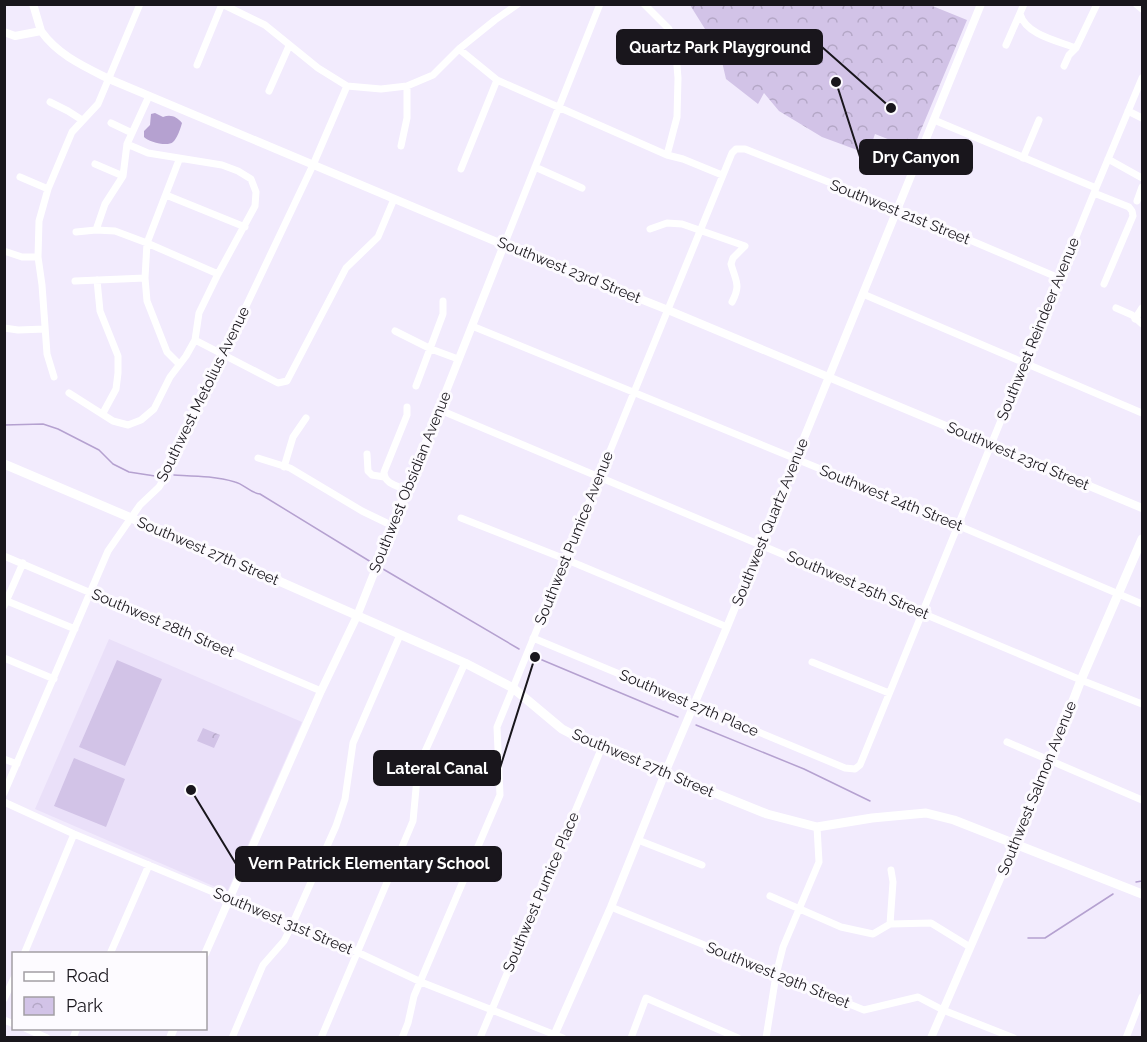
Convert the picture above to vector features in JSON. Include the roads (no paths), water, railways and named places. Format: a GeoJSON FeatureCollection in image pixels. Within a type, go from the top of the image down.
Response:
{"type":"FeatureCollection","features":[{"type":"Feature","properties":{"kind":"main road","name":"Southwest 27th Street"},"geometry":{"type":"LineString","coordinates":[[4,464],[465,663],[513,688],[562,729],[767,814],[817,827],[872,818],[926,813],[954,820],[1143,894]]}},
{"type":"Feature","properties":{"kind":"main road","name":"Southwest Salmon Avenue"},"geometry":{"type":"LineString","coordinates":[[1015,844],[1081,680],[1143,539]]}},
{"type":"Feature","properties":{"kind":"street"},"geometry":{"type":"LineString","coordinates":[[4,32],[15,36],[41,31],[33,4]]}},
{"type":"Feature","properties":{"kind":"street"},"geometry":{"type":"LineString","coordinates":[[54,377],[47,354],[38,257],[39,221],[48,189],[72,132],[98,104],[140,4]]}},
{"type":"Feature","properties":{"kind":"street"},"geometry":{"type":"LineString","coordinates":[[197,65],[222,4],[265,25],[318,68],[347,86],[381,89],[407,86],[433,75],[459,49],[518,4]]}},
{"type":"Feature","properties":{"kind":"street","name":"Southwest Obsidian Avenue"},"geometry":{"type":"LineString","coordinates":[[207,952],[321,691],[357,616],[440,410],[557,106],[600,4]]}},
{"type":"Feature","properties":{"kind":"street"},"geometry":{"type":"LineString","coordinates":[[644,4],[669,29],[676,54],[677,117],[667,155]]}},
{"type":"Feature","properties":{"kind":"street","name":"Southwest Quartz Avenue"},"geometry":{"type":"LineString","coordinates":[[557,1036],[665,772],[695,705],[981,4]]}},
{"type":"Feature","properties":{"kind":"street"},"geometry":{"type":"LineString","coordinates":[[1006,45],[1024,4]]}},
{"type":"Feature","properties":{"kind":"street"},"geometry":{"type":"LineString","coordinates":[[1064,66],[1069,55],[1076,48],[1097,4]]}},
{"type":"Feature","properties":{"kind":"street"},"geometry":{"type":"LineString","coordinates":[[1136,4],[1143,9]]}},
{"type":"Feature","properties":{"kind":"street"},"geometry":{"type":"LineString","coordinates":[[1020,14],[1031,30],[1076,48]]}},
{"type":"Feature","properties":{"kind":"street","name":"Southwest 23rd Street"},"geometry":{"type":"LineString","coordinates":[[41,31],[65,56],[109,79],[504,245],[668,310],[1143,508]]}},
{"type":"Feature","properties":{"kind":"street"},"geometry":{"type":"LineString","coordinates":[[269,91],[289,46]]}},
{"type":"Feature","properties":{"kind":"street"},"geometry":{"type":"LineString","coordinates":[[459,49],[497,80],[667,155],[683,159],[722,176]]}},
{"type":"Feature","properties":{"kind":"street","name":"Southwest Reindeer Avenue"},"geometry":{"type":"LineString","coordinates":[[845,768],[855,769],[860,765],[1143,78]]}},
{"type":"Feature","properties":{"kind":"street"},"geometry":{"type":"LineString","coordinates":[[461,169],[497,80]]}},
{"type":"Feature","properties":{"kind":"street","name":"Southwest Metolius Avenue"},"geometry":{"type":"LineString","coordinates":[[4,793],[108,551],[140,505],[159,487],[165,477],[313,165],[347,86]]}},
{"type":"Feature","properties":{"kind":"street"},"geometry":{"type":"LineString","coordinates":[[401,146],[407,118],[407,86]]}},
{"type":"Feature","properties":{"kind":"street"},"geometry":{"type":"LineString","coordinates":[[96,230],[105,204],[123,176],[127,144],[149,96]]}},
{"type":"Feature","properties":{"kind":"street"},"geometry":{"type":"LineString","coordinates":[[50,102],[82,120]]}},
{"type":"Feature","properties":{"kind":"street"},"geometry":{"type":"LineString","coordinates":[[1128,111],[1143,118]]}},
{"type":"Feature","properties":{"kind":"street"},"geometry":{"type":"LineString","coordinates":[[934,120],[1129,207],[1133,216],[1104,284]]}},
{"type":"Feature","properties":{"kind":"street"},"geometry":{"type":"LineString","coordinates":[[1023,158],[1039,120]]}},
{"type":"Feature","properties":{"kind":"street"},"geometry":{"type":"LineString","coordinates":[[111,123],[132,133]]}},
{"type":"Feature","properties":{"kind":"street"},"geometry":{"type":"LineString","coordinates":[[69,393],[113,421],[128,425],[141,420],[154,409],[195,340],[199,313],[255,206],[256,192],[251,179],[238,171],[222,165],[179,160],[148,153],[127,144]]}},
{"type":"Feature","properties":{"kind":"street","name":"Southwest 21st Street"},"geometry":{"type":"LineString","coordinates":[[741,148],[897,209],[1059,278]]}},
{"type":"Feature","properties":{"kind":"street","name":"Southwest Pumice Avenue"},"geometry":{"type":"LineString","coordinates":[[402,1038],[421,982],[500,795],[497,727],[722,176],[732,153],[741,148]]}},
{"type":"Feature","properties":{"kind":"street"},"geometry":{"type":"LineString","coordinates":[[1108,159],[1143,178]]}},
{"type":"Feature","properties":{"kind":"street"},"geometry":{"type":"LineString","coordinates":[[179,160],[147,243],[145,278],[147,301],[167,352],[179,364]]}},
{"type":"Feature","properties":{"kind":"street"},"geometry":{"type":"LineString","coordinates":[[95,164],[123,176]]}},
{"type":"Feature","properties":{"kind":"street"},"geometry":{"type":"LineString","coordinates":[[535,167],[582,188]]}},
{"type":"Feature","properties":{"kind":"street"},"geometry":{"type":"LineString","coordinates":[[20,177],[48,189]]}},
{"type":"Feature","properties":{"kind":"street"},"geometry":{"type":"LineString","coordinates":[[1137,201],[1143,187]]}},
{"type":"Feature","properties":{"kind":"street"},"geometry":{"type":"LineString","coordinates":[[166,195],[245,227]]}},
{"type":"Feature","properties":{"kind":"street"},"geometry":{"type":"LineString","coordinates":[[195,340],[278,383],[287,381],[346,268],[378,237],[394,199]]}},
{"type":"Feature","properties":{"kind":"street"},"geometry":{"type":"LineString","coordinates":[[650,229],[667,223],[682,224],[745,246],[733,258],[731,264],[738,290],[732,302]]}},
{"type":"Feature","properties":{"kind":"street"},"geometry":{"type":"LineString","coordinates":[[76,232],[115,231],[218,274]]}},
{"type":"Feature","properties":{"kind":"street"},"geometry":{"type":"LineString","coordinates":[[4,251],[22,257],[38,257]]}},
{"type":"Feature","properties":{"kind":"street"},"geometry":{"type":"LineString","coordinates":[[75,281],[145,278]]}},
{"type":"Feature","properties":{"kind":"street"},"geometry":{"type":"LineString","coordinates":[[97,280],[100,311],[118,356],[116,389],[103,413]]}},
{"type":"Feature","properties":{"kind":"street"},"geometry":{"type":"LineString","coordinates":[[863,294],[1143,412]]}},
{"type":"Feature","properties":{"kind":"street"},"geometry":{"type":"LineString","coordinates":[[416,386],[443,314],[443,301]]}},
{"type":"Feature","properties":{"kind":"street"},"geometry":{"type":"LineString","coordinates":[[1116,308],[1132,315],[1143,324]]}},
{"type":"Feature","properties":{"kind":"street"},"geometry":{"type":"LineString","coordinates":[[1135,319],[1143,308]]}},
{"type":"Feature","properties":{"kind":"street","name":"Southwest 24th Street"},"geometry":{"type":"LineString","coordinates":[[472,326],[796,458],[1143,604]]}},
{"type":"Feature","properties":{"kind":"street"},"geometry":{"type":"LineString","coordinates":[[4,328],[45,329]]}},
{"type":"Feature","properties":{"kind":"street"},"geometry":{"type":"LineString","coordinates":[[395,331],[431,349],[458,359]]}},
{"type":"Feature","properties":{"kind":"street"},"geometry":{"type":"LineString","coordinates":[[407,407],[407,415],[384,472],[387,482],[407,490]]}},
{"type":"Feature","properties":{"kind":"street","name":"Southwest 25th Street"},"geometry":{"type":"LineString","coordinates":[[440,410],[1143,704]]}},
{"type":"Feature","properties":{"kind":"street"},"geometry":{"type":"LineString","coordinates":[[284,467],[293,437],[306,418]]}},
{"type":"Feature","properties":{"kind":"street"},"geometry":{"type":"LineString","coordinates":[[367,454],[368,471],[372,475],[384,477]]}},
{"type":"Feature","properties":{"kind":"street"},"geometry":{"type":"LineString","coordinates":[[258,458],[308,477],[362,511],[393,526]]}},
{"type":"Feature","properties":{"kind":"street"},"geometry":{"type":"LineString","coordinates":[[461,518],[566,559],[727,627]]}},
{"type":"Feature","properties":{"kind":"street","name":"Southwest 28th Street"},"geometry":{"type":"LineString","coordinates":[[4,556],[321,691]]}},
{"type":"Feature","properties":{"kind":"street"},"geometry":{"type":"LineString","coordinates":[[23,563],[6,604],[75,629]]}},
{"type":"Feature","properties":{"kind":"street"},"geometry":{"type":"LineString","coordinates":[[232,1038],[263,965],[284,940],[292,925],[336,826],[345,799],[353,743],[400,635]]}},
{"type":"Feature","properties":{"kind":"street","name":"Southwest 27th Place"},"geometry":{"type":"LineString","coordinates":[[533,638],[845,768]]}},
{"type":"Feature","properties":{"kind":"street"},"geometry":{"type":"LineString","coordinates":[[4,658],[54,679]]}},
{"type":"Feature","properties":{"kind":"street"},"geometry":{"type":"LineString","coordinates":[[812,662],[889,693]]}},
{"type":"Feature","properties":{"kind":"street"},"geometry":{"type":"LineString","coordinates":[[321,1038],[413,821],[418,767],[465,663]]}},
{"type":"Feature","properties":{"kind":"street"},"geometry":{"type":"LineString","coordinates":[[1007,742],[1143,800]]}},
{"type":"Feature","properties":{"kind":"street","name":"Southwest Pumice Place"},"geometry":{"type":"LineString","coordinates":[[480,1038],[602,747]]}},
{"type":"Feature","properties":{"kind":"street"},"geometry":{"type":"LineString","coordinates":[[4,759],[17,764]]}},
{"type":"Feature","properties":{"kind":"street","name":"Southwest 31st Street"},"geometry":{"type":"LineString","coordinates":[[4,802],[74,834],[357,952],[421,982],[557,1036]]}},
{"type":"Feature","properties":{"kind":"street"},"geometry":{"type":"LineString","coordinates":[[766,1038],[783,947],[819,862],[817,827]]}},
{"type":"Feature","properties":{"kind":"street"},"geometry":{"type":"LineString","coordinates":[[25,952],[74,834]]}},
{"type":"Feature","properties":{"kind":"street"},"geometry":{"type":"LineString","coordinates":[[638,840],[702,865]]}},
{"type":"Feature","properties":{"kind":"street","name":"Southwest Salmon Avenue"},"geometry":{"type":"LineString","coordinates":[[931,1038],[1015,844]]}},
{"type":"Feature","properties":{"kind":"street"},"geometry":{"type":"LineString","coordinates":[[111,952],[149,865]]}},
{"type":"Feature","properties":{"kind":"street"},"geometry":{"type":"LineString","coordinates":[[890,924],[893,882],[891,870]]}},
{"type":"Feature","properties":{"kind":"street"},"geometry":{"type":"LineString","coordinates":[[770,896],[841,927],[873,934],[890,924],[931,923],[970,947]]}},
{"type":"Feature","properties":{"kind":"street","name":"Southwest 29th Street"},"geometry":{"type":"LineString","coordinates":[[611,907],[864,1010],[918,997],[943,1010],[1014,1038]]}},
{"type":"Feature","properties":{"kind":"street"},"geometry":{"type":"LineString","coordinates":[[4,999],[12,982]]}},
{"type":"Feature","properties":{"kind":"street"},"geometry":{"type":"LineString","coordinates":[[1126,1038],[1143,997]]}},
{"type":"Feature","properties":{"kind":"street"},"geometry":{"type":"LineString","coordinates":[[631,1038],[646,998],[738,1038]]}},
{"type":"Feature","properties":{"kind":"street"},"geometry":{"type":"LineString","coordinates":[[27,1030],[47,1038]]}},
{"type":"Feature","properties":{"kind":"waterway"},"geometry":{"type":"LineString","coordinates":[[4,425],[43,424],[58,429],[99,450],[113,464],[129,472],[155,476]]}},
{"type":"Feature","properties":{"kind":"waterway"},"geometry":{"type":"LineString","coordinates":[[174,475],[212,477],[238,483],[371,562]]}},
{"type":"Feature","properties":{"kind":"waterway"},"geometry":{"type":"LineString","coordinates":[[383,569],[519,649]]}},
{"type":"Feature","properties":{"kind":"waterway"},"geometry":{"type":"LineString","coordinates":[[535,657],[678,717]]}},
{"type":"Feature","properties":{"kind":"waterway"},"geometry":{"type":"LineString","coordinates":[[696,725],[804,769],[870,801]]}},
{"type":"Feature","properties":{"kind":"waterway"},"geometry":{"type":"LineString","coordinates":[[1136,882],[1142,881]]}},
{"type":"Feature","properties":{"kind":"waterway"},"geometry":{"type":"LineString","coordinates":[[1028,938],[1045,938],[1113,894]]}},
{"type":"Feature","properties":{"kind":"place","name":"Dry Canyon"},"geometry":{"type":"Point","coordinates":[836,82]}},
{"type":"Feature","properties":{"kind":"place","name":"Quartz Park Playground"},"geometry":{"type":"Point","coordinates":[891,108]}},
{"type":"Feature","properties":{"kind":"place","name":"Lateral Canal"},"geometry":{"type":"Point","coordinates":[535,657]}},
{"type":"Feature","properties":{"kind":"place","name":"Vern Patrick Elementary School"},"geometry":{"type":"Point","coordinates":[191,790]}}]}
